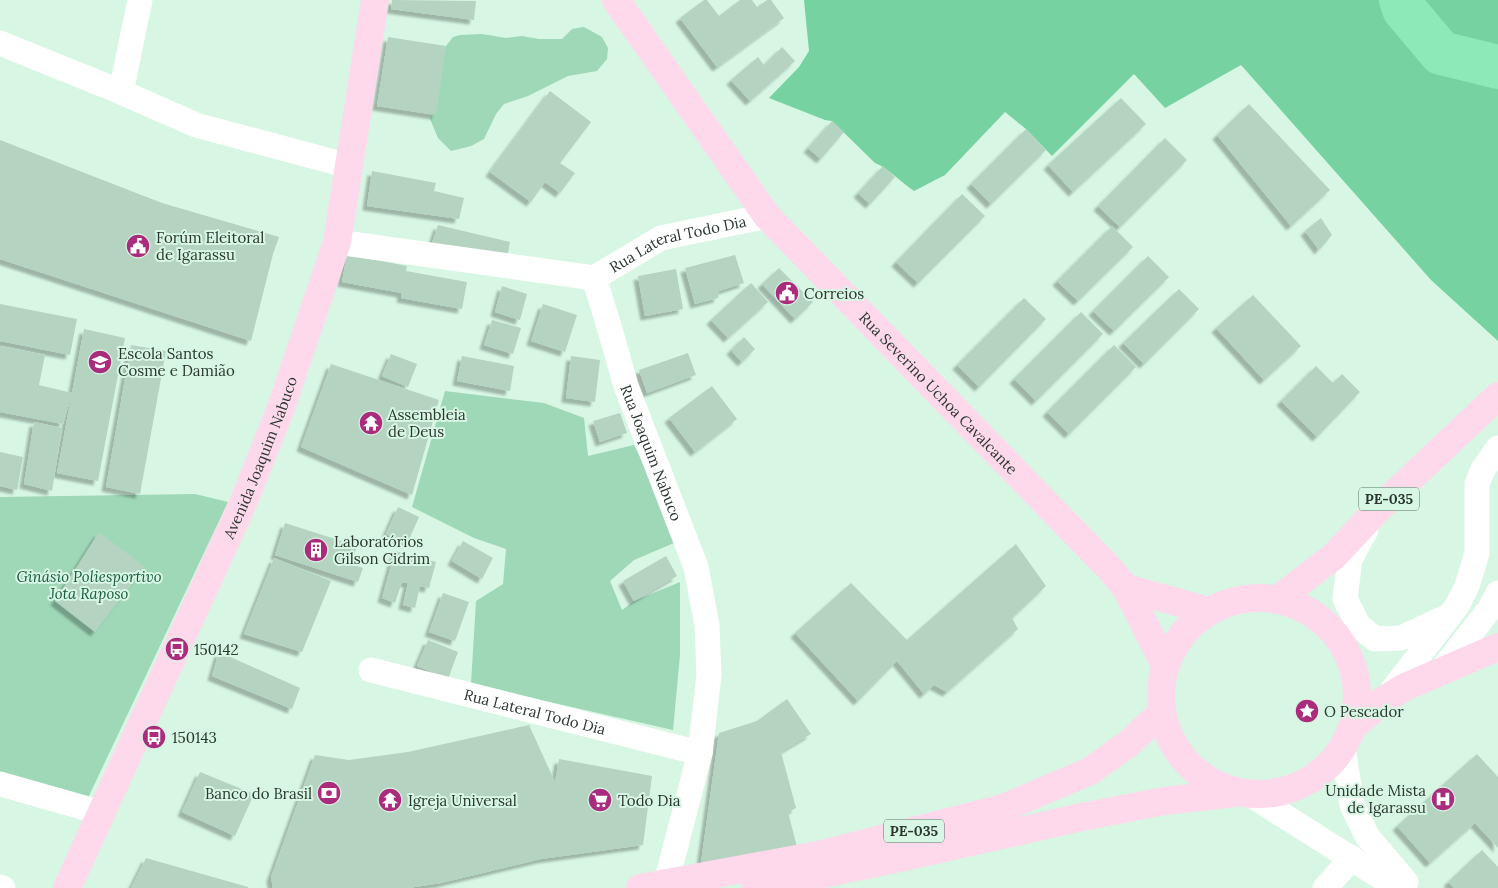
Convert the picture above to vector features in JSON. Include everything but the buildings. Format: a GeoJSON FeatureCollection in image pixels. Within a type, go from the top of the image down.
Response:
{"type":"FeatureCollection","features":[{"type":"Feature","properties":{"kind":"main road","name":"Avenida Joaquim Nabuco"},"geometry":{"type":"LineString","coordinates":[[67,888],[244,501],[281,408],[337,242],[375,0]]}},
{"type":"Feature","properties":{"kind":"main road","name":"Rua Severino Uchoa Cavalcante"},"geometry":{"type":"LineString","coordinates":[[616,0],[767,216],[1096,554],[1126,588],[1165,665]]}},
{"type":"Feature","properties":{"kind":"main road","name":"PE-035"},"geometry":{"type":"LineString","coordinates":[[1278,600],[1334,556],[1377,510],[1498,396]]}},
{"type":"Feature","properties":{"kind":"main road"},"geometry":{"type":"LineString","coordinates":[[1126,588],[1209,611]]}},
{"type":"Feature","properties":{"kind":"main road","name":"PE-035"},"geometry":{"type":"LineString","coordinates":[[1246,794],[1218,785],[1197,772],[1181,755],[1168,735],[1162,712],[1160,689],[1165,665],[1175,644],[1190,625],[1209,611],[1231,602],[1254,598],[1278,600],[1300,607],[1321,620],[1337,636],[1349,657],[1356,680],[1357,704],[1348,738]]}},
{"type":"Feature","properties":{"kind":"main road","name":"PE-035"},"geometry":{"type":"LineString","coordinates":[[755,888],[900,858],[1082,816],[1164,801],[1287,791],[1309,781],[1328,767],[1348,738],[1385,699],[1405,687],[1498,647]]}},
{"type":"Feature","properties":{"kind":"main road","name":"PE-035"},"geometry":{"type":"LineString","coordinates":[[653,885],[818,855],[1003,808],[1090,771],[1128,744],[1162,712]]}},
{"type":"Feature","properties":{"kind":"street"},"geometry":{"type":"LineString","coordinates":[[121,92],[140,0]]}},
{"type":"Feature","properties":{"kind":"street"},"geometry":{"type":"LineString","coordinates":[[0,43],[196,125],[349,166]]}},
{"type":"Feature","properties":{"kind":"street","name":"Rua Lateral Todo Dia"},"geometry":{"type":"LineString","coordinates":[[594,278],[661,238],[767,216]]}},
{"type":"Feature","properties":{"kind":"street"},"geometry":{"type":"LineString","coordinates":[[337,242],[594,278]]}},
{"type":"Feature","properties":{"kind":"street","name":"Rua Joaquim Nabuco"},"geometry":{"type":"LineString","coordinates":[[594,278],[626,386],[696,567],[707,625],[709,675],[700,753],[653,885]]}},
{"type":"Feature","properties":{"kind":"street"},"geometry":{"type":"LineString","coordinates":[[1385,699],[1450,616],[1467,586],[1477,553],[1477,484],[1482,471],[1498,448]]}},
{"type":"Feature","properties":{"kind":"street"},"geometry":{"type":"LineString","coordinates":[[1377,510],[1350,559],[1345,599],[1359,626],[1376,639],[1401,638],[1450,616]]}},
{"type":"Feature","properties":{"kind":"street"},"geometry":{"type":"LineString","coordinates":[[1441,671],[1489,610],[1498,593]]}},
{"type":"Feature","properties":{"kind":"street","name":"Rua Lateral Todo Dia"},"geometry":{"type":"LineString","coordinates":[[370,670],[700,753]]}},
{"type":"Feature","properties":{"kind":"street"},"geometry":{"type":"LineString","coordinates":[[1348,738],[1352,805],[1367,836],[1410,888]]}},
{"type":"Feature","properties":{"kind":"street"},"geometry":{"type":"LineString","coordinates":[[0,784],[102,813]]}},
{"type":"Feature","properties":{"kind":"street"},"geometry":{"type":"LineString","coordinates":[[1246,794],[1398,888]]}},
{"type":"Feature","properties":{"kind":"street"},"geometry":{"type":"LineString","coordinates":[[1325,888],[1352,858]]}},
{"type":"Feature","properties":{"kind":"green space"},"geometry":{"type":"Polygon","coordinates":[[[804,0],[1498,0],[1498,341],[1431,280],[1241,65],[1165,108],[1134,74],[1052,156],[1026,129],[1005,112],[945,175],[914,191],[875,163],[832,121],[769,98],[799,67],[809,51],[804,0]]]}},
{"type":"Feature","properties":{"kind":"green space"},"geometry":{"type":"Polygon","coordinates":[[[584,27],[602,37],[608,48],[607,59],[597,71],[568,76],[528,96],[504,104],[496,114],[484,139],[471,146],[451,151],[438,138],[430,119],[446,46],[453,37],[482,34],[506,38],[522,36],[539,39],[562,39],[572,29],[584,27]]]}},
{"type":"Feature","properties":{"kind":"green space"},"geometry":{"type":"Polygon","coordinates":[[[445,391],[544,403],[584,418],[588,456],[634,445],[681,540],[634,560],[610,581],[622,610],[634,601],[680,582],[680,655],[673,730],[471,684],[476,601],[503,584],[506,549],[474,538],[412,507],[445,391]]]}},
{"type":"Feature","properties":{"kind":"green space","name":"Ginásio Poliesportivo Jota Raposo"},"geometry":{"type":"Polygon","coordinates":[[[195,494],[228,502],[78,819],[0,797],[0,497],[195,494]]]}},
{"type":"Feature","properties":{"kind":"waterway"},"geometry":{"type":"LineString","coordinates":[[1401,0],[1404,9],[1441,53],[1498,67]]}},
{"type":"Feature","properties":{"kind":"place","name":"Forúm Eleitoral de Igarassu"},"geometry":{"type":"Point","coordinates":[138,246]}},
{"type":"Feature","properties":{"kind":"place","name":"Correios"},"geometry":{"type":"Point","coordinates":[787,293]}},
{"type":"Feature","properties":{"kind":"place","name":"Escola Santos Cosme e Damião"},"geometry":{"type":"Point","coordinates":[100,362]}},
{"type":"Feature","properties":{"kind":"place","name":"Assembleia de Deus"},"geometry":{"type":"Point","coordinates":[371,423]}},
{"type":"Feature","properties":{"kind":"place","name":"Laboratórios Gilson Cidrim"},"geometry":{"type":"Point","coordinates":[316,550]}},
{"type":"Feature","properties":{"kind":"place","name":"150142"},"geometry":{"type":"Point","coordinates":[177,649]}},
{"type":"Feature","properties":{"kind":"place","name":"O Pescador"},"geometry":{"type":"Point","coordinates":[1307,711]}},
{"type":"Feature","properties":{"kind":"place","name":"150143"},"geometry":{"type":"Point","coordinates":[154,737]}},
{"type":"Feature","properties":{"kind":"place","name":"Banco do Brasil"},"geometry":{"type":"Point","coordinates":[329,793]}},
{"type":"Feature","properties":{"kind":"place","name":"Unidade Mista de Igarassu"},"geometry":{"type":"Point","coordinates":[1443,799]}},
{"type":"Feature","properties":{"kind":"place","name":"Igreja Universal"},"geometry":{"type":"Point","coordinates":[390,800]}},
{"type":"Feature","properties":{"kind":"place","name":"Todo Dia"},"geometry":{"type":"Point","coordinates":[600,800]}}]}
